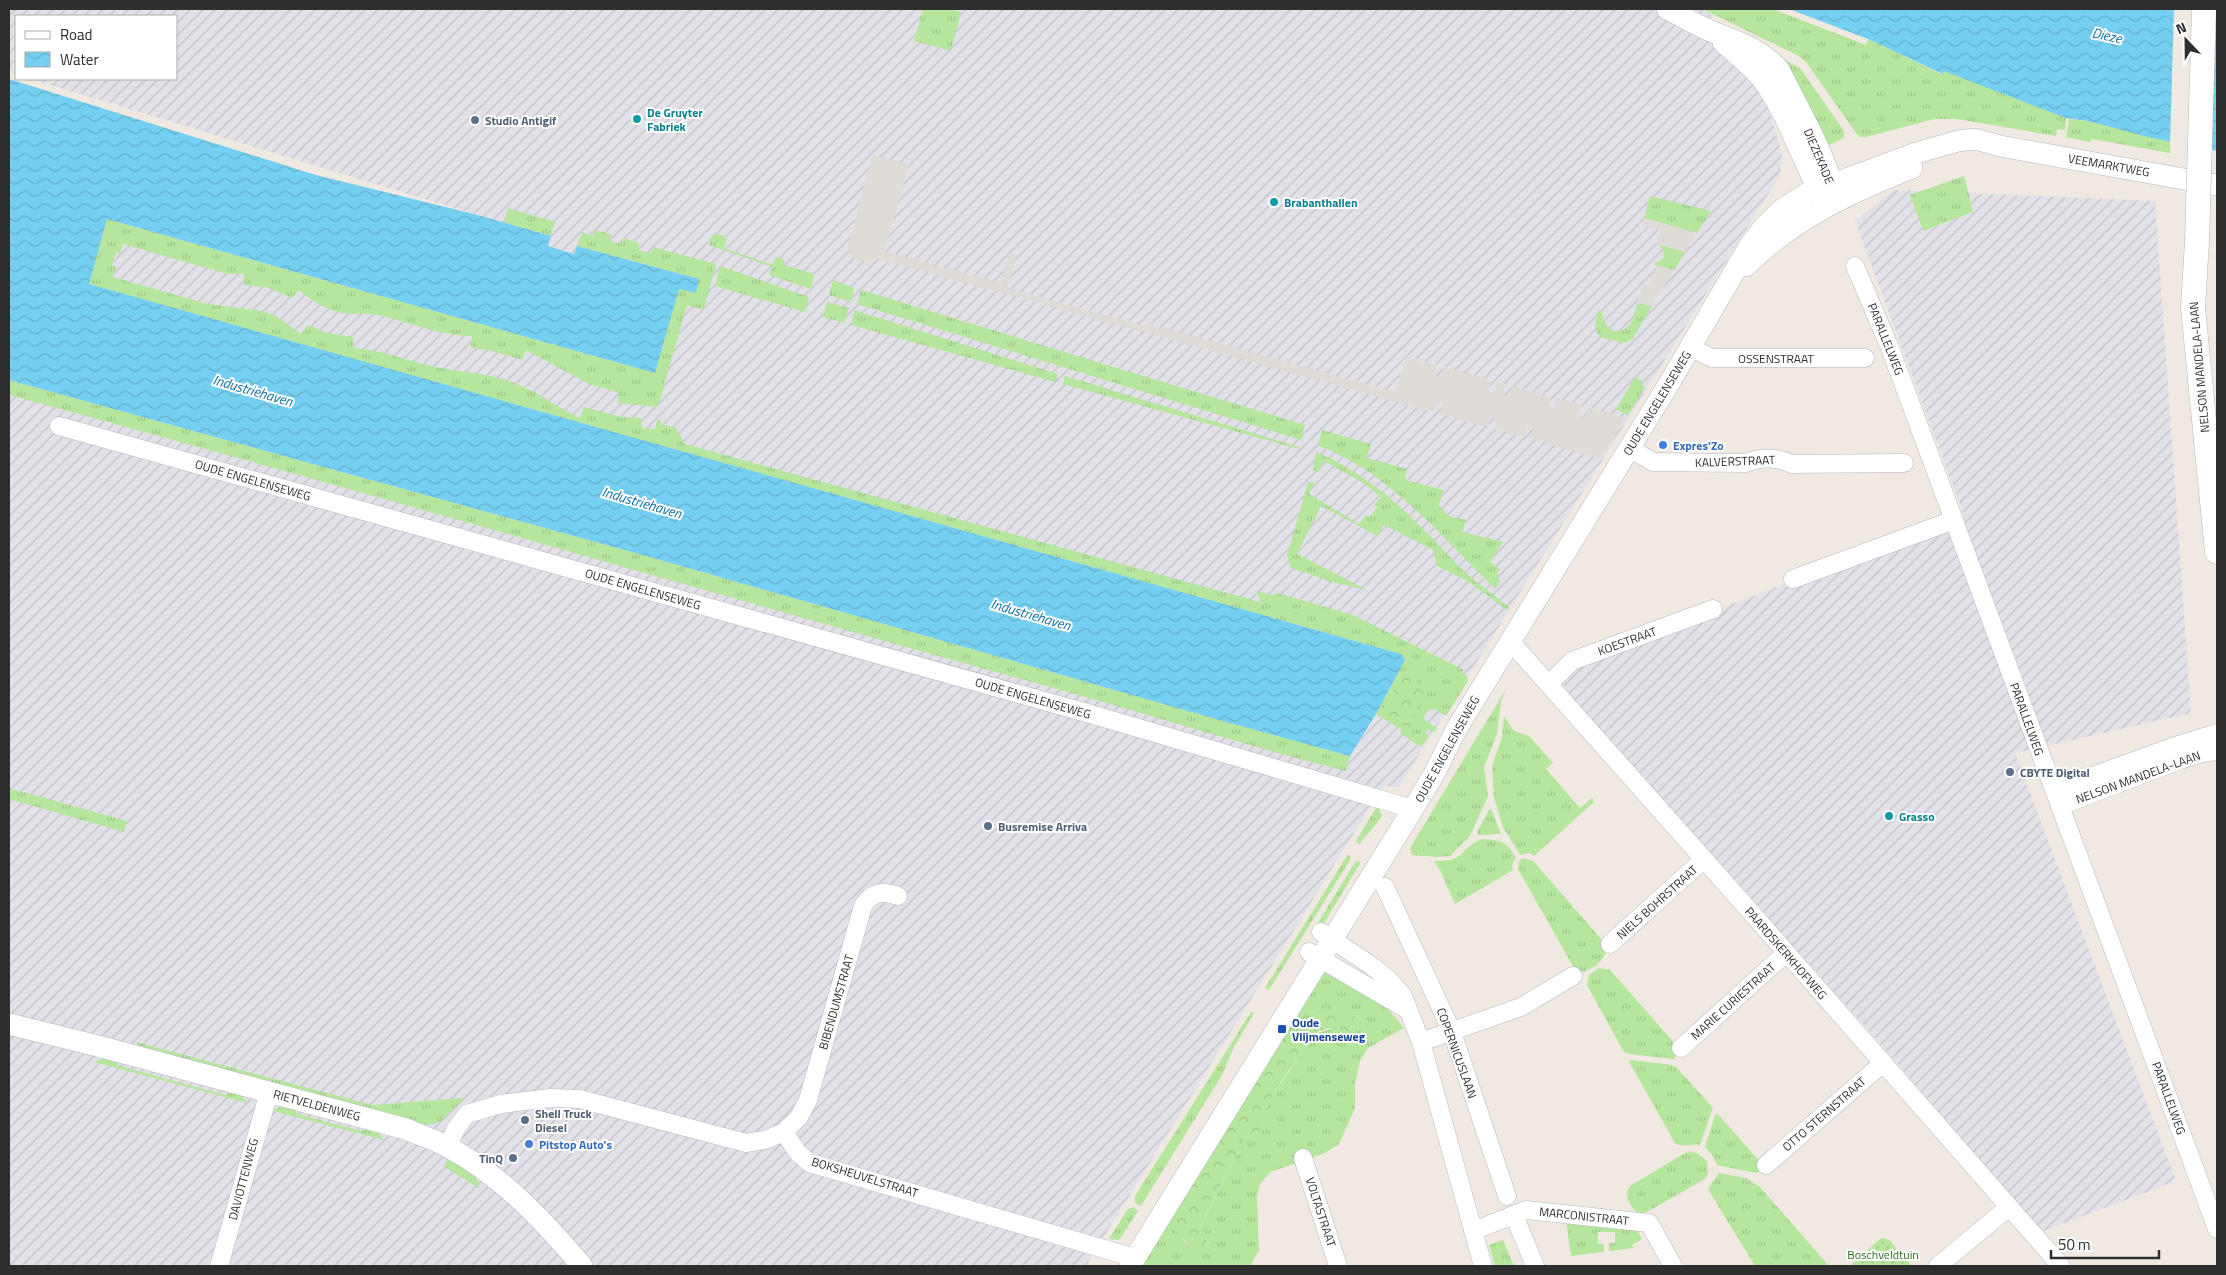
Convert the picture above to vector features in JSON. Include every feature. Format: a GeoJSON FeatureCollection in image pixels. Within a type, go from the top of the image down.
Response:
{"type":"FeatureCollection","features":[{"type":"Feature","properties":{"kind":"main road","name":"NELSON MANDELA-LAAN"},"geometry":{"type":"LineString","coordinates":[[2204,9],[2197,241],[2193,308],[2217,552]]}},
{"type":"Feature","properties":{"kind":"main road","name":"NELSON MANDELA-LAAN"},"geometry":{"type":"LineString","coordinates":[[2197,241],[2201,290],[2217,406]]}},
{"type":"Feature","properties":{"kind":"street","name":"DIEZEKADE"},"geometry":{"type":"LineString","coordinates":[[1667,9],[1712,32],[1740,41],[1770,60],[1780,72],[1828,191]]}},
{"type":"Feature","properties":{"kind":"street","name":"VEEMARKTWEG"},"geometry":{"type":"LineString","coordinates":[[1828,191],[1924,163],[2000,146],[2217,185]]}},
{"type":"Feature","properties":{"kind":"street","name":"OUDE ENGELENSEWEG"},"geometry":{"type":"LineString","coordinates":[[59,426],[1077,711],[1406,807],[1434,774],[1456,728],[1730,282],[1828,191]]}},
{"type":"Feature","properties":{"kind":"street","name":"PARALLELWEG"},"geometry":{"type":"LineString","coordinates":[[1855,266],[1886,338],[2217,1229]]}},
{"type":"Feature","properties":{"kind":"street","name":"OSSENSTRAAT"},"geometry":{"type":"LineString","coordinates":[[1690,347],[1712,358],[1865,358]]}},
{"type":"Feature","properties":{"kind":"street","name":"KALVERSTRAAT"},"geometry":{"type":"LineString","coordinates":[[1629,448],[1654,462],[1746,463],[1761,459],[1783,459],[1792,464],[1904,463]]}},
{"type":"Feature","properties":{"kind":"street"},"geometry":{"type":"LineString","coordinates":[[1793,579],[1954,520]]}},
{"type":"Feature","properties":{"kind":"street","name":"KOESTRAAT"},"geometry":{"type":"LineString","coordinates":[[1549,684],[1572,661],[1713,609]]}},
{"type":"Feature","properties":{"kind":"street","name":"PAARDSKERKHOFWEG"},"geometry":{"type":"LineString","coordinates":[[1510,641],[2061,1266]]}},
{"type":"Feature","properties":{"kind":"street","name":"NELSON MANDELA-LAAN"},"geometry":{"type":"LineString","coordinates":[[2057,798],[2175,746],[2217,733]]}},
{"type":"Feature","properties":{"kind":"street","name":"NELSON MANDELA-LAAN"},"geometry":{"type":"LineString","coordinates":[[2057,798],[2202,753],[2217,752]]}},
{"type":"Feature","properties":{"kind":"street"},"geometry":{"type":"LineString","coordinates":[[1125,1261],[1406,807]]}},
{"type":"Feature","properties":{"kind":"street","name":"NIELS BOHRSTRAAT"},"geometry":{"type":"LineString","coordinates":[[1610,944],[1704,860]]}},
{"type":"Feature","properties":{"kind":"street","name":"COPERNICUSLAAN"},"geometry":{"type":"LineString","coordinates":[[1385,887],[1452,1032],[1507,1196]]}},
{"type":"Feature","properties":{"kind":"street","name":"BIBENDUMSTRAAT"},"geometry":{"type":"LineString","coordinates":[[784,1132],[799,1117],[808,1100],[863,906],[868,898],[876,893],[886,892],[898,896]]}},
{"type":"Feature","properties":{"kind":"street"},"geometry":{"type":"LineString","coordinates":[[1321,945],[1409,1010],[1421,1042],[1483,1266]]}},
{"type":"Feature","properties":{"kind":"street","name":"MARIE CURIESTRAAT"},"geometry":{"type":"LineString","coordinates":[[1681,1048],[1786,953]]}},
{"type":"Feature","properties":{"kind":"street"},"geometry":{"type":"LineString","coordinates":[[1421,1042],[1521,1006],[1573,976]]}},
{"type":"Feature","properties":{"kind":"street","name":"RIETVELDENWEG"},"geometry":{"type":"LineString","coordinates":[[9,1024],[406,1128],[448,1147],[499,1180],[542,1220],[582,1266]]}},
{"type":"Feature","properties":{"kind":"street","name":"OTTO STERNSTRAAT"},"geometry":{"type":"LineString","coordinates":[[1766,1165],[1883,1063]]}},
{"type":"Feature","properties":{"kind":"street","name":"DAVIOTTENWEG"},"geometry":{"type":"LineString","coordinates":[[219,1266],[268,1092]]}},
{"type":"Feature","properties":{"kind":"street"},"geometry":{"type":"LineString","coordinates":[[448,1147],[455,1130],[467,1114],[501,1104],[550,1098],[580,1099],[746,1143],[765,1140],[784,1132]]}},
{"type":"Feature","properties":{"kind":"street","name":"BOKSHEUVELSTRAAT"},"geometry":{"type":"LineString","coordinates":[[784,1132],[798,1152],[810,1163],[1125,1261]]}},
{"type":"Feature","properties":{"kind":"street","name":"VOLTASTRAAT"},"geometry":{"type":"LineString","coordinates":[[1303,1158],[1338,1266]]}},
{"type":"Feature","properties":{"kind":"street"},"geometry":{"type":"LineString","coordinates":[[1938,1266],[2009,1207]]}},
{"type":"Feature","properties":{"kind":"street","name":"MARCONISTRAAT"},"geometry":{"type":"LineString","coordinates":[[1473,1231],[1526,1210],[1649,1224],[1673,1266]]}},
{"type":"Feature","properties":{"kind":"street"},"geometry":{"type":"LineString","coordinates":[[1514,1215],[1535,1266]]}},
{"type":"Feature","properties":{"kind":"shaded area"},"geometry":{"type":"Polygon","coordinates":[[[9,9],[1707,9],[1767,104],[1782,154],[1780,175],[1399,787],[1383,786],[1086,1266],[9,1266],[9,370],[1401,654],[88,284],[107,219],[655,373],[578,246],[575,254],[548,246],[504,223],[34,80],[178,80],[178,15],[15,15],[15,74],[9,72],[9,9]]]}},
{"type":"Feature","properties":{"kind":"shaded area"},"geometry":{"type":"Polygon","coordinates":[[[873,155],[909,164],[885,251],[1001,283],[1009,253],[1016,255],[1008,288],[1145,326],[1146,323],[1395,392],[1406,357],[1437,365],[1435,376],[1441,377],[1444,367],[1491,380],[1488,391],[1495,392],[1497,382],[1506,384],[1503,394],[1506,396],[1510,396],[1512,386],[1551,397],[1548,407],[1554,409],[1557,398],[1582,405],[1579,416],[1585,417],[1588,407],[1626,418],[1600,458],[1530,439],[1533,429],[1530,427],[1527,427],[1524,437],[1494,429],[1497,418],[1491,417],[1488,427],[1440,414],[1442,403],[1436,402],[1433,412],[875,258],[873,264],[856,260],[849,253],[848,244],[873,155]]]}},
{"type":"Feature","properties":{"kind":"shaded area"},"geometry":{"type":"Polygon","coordinates":[[[1894,190],[2155,201],[2191,713],[2015,753],[2176,1181],[2041,1232],[1871,1033],[1567,694],[1562,679],[1584,661],[1964,515],[1855,221],[1894,190]]]}},
{"type":"Feature","properties":{"kind":"shaded area"},"geometry":{"type":"Polygon","coordinates":[[[1644,218],[1697,233],[1685,252],[1656,244],[1660,231],[1642,225],[1644,218]]]}},
{"type":"Feature","properties":{"kind":"shaded area"},"geometry":{"type":"Polygon","coordinates":[[[1655,265],[1674,270],[1652,306],[1637,303],[1643,284],[1650,285],[1653,271],[1656,271],[1655,265]]]}},
{"type":"Feature","properties":{"kind":"green space"},"geometry":{"type":"Polygon","coordinates":[[[923,9],[948,9],[961,12],[951,51],[914,41],[923,9]]]}},
{"type":"Feature","properties":{"kind":"green space"},"geometry":{"type":"Polygon","coordinates":[[[1702,9],[1773,9],[1866,45],[1868,39],[1942,74],[1944,70],[2066,118],[2065,130],[2057,129],[2056,136],[1957,119],[1934,119],[1866,137],[1859,137],[1806,62],[1797,55],[1702,9]]]}},
{"type":"Feature","properties":{"kind":"green space"},"geometry":{"type":"Polygon","coordinates":[[[1770,52],[1800,68],[1844,131],[1844,138],[1822,148],[1770,52]]]}},
{"type":"Feature","properties":{"kind":"green space"},"geometry":{"type":"Polygon","coordinates":[[[2069,119],[2088,121],[2170,141],[2170,153],[2092,139],[2090,142],[2066,137],[2069,119]]]}},
{"type":"Feature","properties":{"kind":"green space"},"geometry":{"type":"Polygon","coordinates":[[[1964,176],[1973,212],[1923,231],[1910,195],[1964,176]]]}},
{"type":"Feature","properties":{"kind":"green space"},"geometry":{"type":"Polygon","coordinates":[[[1650,196],[1711,211],[1697,233],[1644,218],[1650,196]]]}},
{"type":"Feature","properties":{"kind":"green space"},"geometry":{"type":"Polygon","coordinates":[[[508,208],[555,222],[551,236],[504,223],[508,208]]]}},
{"type":"Feature","properties":{"kind":"green space"},"geometry":{"type":"Polygon","coordinates":[[[107,219],[655,373],[679,288],[699,279],[577,246],[582,232],[593,236],[595,230],[611,234],[610,241],[621,244],[623,238],[639,243],[638,250],[651,253],[653,247],[716,264],[704,310],[687,305],[658,407],[617,403],[619,393],[587,383],[526,350],[522,360],[493,351],[471,348],[472,336],[438,332],[378,315],[336,312],[317,303],[299,290],[292,298],[266,287],[244,285],[244,274],[227,274],[123,244],[120,254],[116,252],[112,265],[116,267],[113,277],[208,304],[262,311],[276,316],[301,334],[308,325],[327,333],[353,337],[354,348],[385,353],[435,367],[507,380],[580,418],[584,407],[621,417],[641,418],[642,428],[655,429],[657,420],[661,420],[661,424],[676,428],[685,444],[1260,602],[1256,591],[1273,595],[1277,593],[1353,615],[1464,670],[1462,673],[1467,676],[1468,681],[1446,716],[1434,709],[1427,711],[1424,717],[1426,721],[1437,728],[1434,732],[1428,729],[1425,733],[1429,736],[1422,746],[1419,746],[1400,733],[1402,730],[1376,714],[1405,660],[1401,654],[88,284],[107,219]]]}},
{"type":"Feature","properties":{"kind":"green space"},"geometry":{"type":"Polygon","coordinates":[[[717,234],[727,237],[724,248],[773,265],[776,257],[785,260],[784,265],[814,274],[811,289],[769,275],[772,267],[709,245],[712,236],[717,234]]]}},
{"type":"Feature","properties":{"kind":"green space"},"geometry":{"type":"Polygon","coordinates":[[[1657,244],[1685,252],[1674,270],[1655,265],[1664,257],[1663,250],[1657,244]]]}},
{"type":"Feature","properties":{"kind":"green space"},"geometry":{"type":"Polygon","coordinates":[[[720,266],[809,297],[805,312],[715,286],[720,266]]]}},
{"type":"Feature","properties":{"kind":"green space"},"geometry":{"type":"Polygon","coordinates":[[[833,280],[854,288],[851,302],[829,295],[833,280]]]}},
{"type":"Feature","properties":{"kind":"green space"},"geometry":{"type":"Polygon","coordinates":[[[861,290],[1305,425],[1301,440],[857,304],[861,290]]]}},
{"type":"Feature","properties":{"kind":"green space"},"geometry":{"type":"Polygon","coordinates":[[[827,302],[849,308],[844,323],[823,317],[827,302]]]}},
{"type":"Feature","properties":{"kind":"green space"},"geometry":{"type":"Polygon","coordinates":[[[1637,303],[1652,306],[1632,340],[1623,343],[1600,337],[1595,327],[1598,310],[1602,311],[1604,321],[1610,329],[1618,331],[1623,330],[1630,324],[1637,303]]]}},
{"type":"Feature","properties":{"kind":"green space"},"geometry":{"type":"Polygon","coordinates":[[[854,310],[1058,374],[1056,382],[851,325],[854,310]]]}},
{"type":"Feature","properties":{"kind":"green space"},"geometry":{"type":"Polygon","coordinates":[[[1065,376],[1299,447],[1299,449],[1063,384],[1065,376]]]}},
{"type":"Feature","properties":{"kind":"green space"},"geometry":{"type":"Polygon","coordinates":[[[1635,377],[1642,381],[1641,384],[1645,387],[1628,416],[1616,409],[1635,377]]]}},
{"type":"Feature","properties":{"kind":"green space"},"geometry":{"type":"Polygon","coordinates":[[[9,380],[643,555],[1350,756],[1346,771],[9,395],[9,380]]]}},
{"type":"Feature","properties":{"kind":"green space"},"geometry":{"type":"Polygon","coordinates":[[[1322,430],[1371,444],[1367,458],[1407,469],[1405,480],[1444,490],[1439,505],[1448,516],[1466,520],[1463,532],[1503,542],[1490,562],[1500,569],[1497,573],[1500,581],[1495,589],[1435,528],[1390,488],[1367,471],[1343,457],[1318,446],[1322,430]]]}},
{"type":"Feature","properties":{"kind":"green space"},"geometry":{"type":"Polygon","coordinates":[[[1316,452],[1357,473],[1394,501],[1464,571],[1509,607],[1507,610],[1469,582],[1437,566],[1433,550],[1384,525],[1378,536],[1321,506],[1297,554],[1367,590],[1332,582],[1291,568],[1287,555],[1308,482],[1315,483],[1309,494],[1359,524],[1366,515],[1370,517],[1377,508],[1374,505],[1381,497],[1362,482],[1324,461],[1318,472],[1313,470],[1316,452]]]}},
{"type":"Feature","properties":{"kind":"green space"},"geometry":{"type":"Polygon","coordinates":[[[1407,667],[1414,671],[1425,698],[1415,712],[1415,729],[1410,730],[1382,714],[1407,667]]]}},
{"type":"Feature","properties":{"kind":"green space"},"geometry":{"type":"Polygon","coordinates":[[[1506,689],[1501,701],[1497,734],[1484,767],[1488,796],[1470,836],[1450,856],[1412,855],[1410,848],[1506,689]]]}},
{"type":"Feature","properties":{"kind":"green space"},"geometry":{"type":"Polygon","coordinates":[[[1504,716],[1514,731],[1529,736],[1553,763],[1546,769],[1580,808],[1592,798],[1594,802],[1534,856],[1529,853],[1520,855],[1503,827],[1494,798],[1492,766],[1502,737],[1504,716]]]}},
{"type":"Feature","properties":{"kind":"green space"},"geometry":{"type":"Polygon","coordinates":[[[9,788],[127,821],[124,832],[9,799],[9,788]]]}},
{"type":"Feature","properties":{"kind":"green space"},"geometry":{"type":"Polygon","coordinates":[[[1377,806],[1382,815],[1359,845],[1356,841],[1377,806]]]}},
{"type":"Feature","properties":{"kind":"green space"},"geometry":{"type":"Polygon","coordinates":[[[1491,809],[1501,834],[1478,835],[1477,832],[1491,809]]]}},
{"type":"Feature","properties":{"kind":"green space"},"geometry":{"type":"Polygon","coordinates":[[[1482,839],[1502,842],[1509,848],[1516,857],[1512,865],[1513,870],[1455,904],[1434,861],[1445,861],[1458,857],[1469,846],[1482,839]]]}},
{"type":"Feature","properties":{"kind":"green space"},"geometry":{"type":"Polygon","coordinates":[[[1348,854],[1351,857],[1349,862],[1269,990],[1265,988],[1348,854]]]}},
{"type":"Feature","properties":{"kind":"green space"},"geometry":{"type":"Polygon","coordinates":[[[1523,858],[1533,861],[1603,941],[1605,955],[1597,965],[1584,972],[1574,968],[1518,869],[1519,861],[1523,858]]]}},
{"type":"Feature","properties":{"kind":"green space"},"geometry":{"type":"Polygon","coordinates":[[[1355,862],[1361,862],[1321,928],[1316,926],[1355,862]]]}},
{"type":"Feature","properties":{"kind":"green space"},"geometry":{"type":"Polygon","coordinates":[[[1325,967],[1387,1008],[1404,1028],[1368,1048],[1360,1061],[1355,1084],[1355,1108],[1339,1144],[1325,1153],[1270,1172],[1260,1184],[1257,1197],[1259,1250],[1250,1266],[1141,1266],[1168,1222],[1178,1231],[1187,1245],[1209,1243],[1200,1227],[1244,1139],[1262,1131],[1264,1115],[1270,1099],[1315,1034],[1333,1028],[1345,1029],[1321,1009],[1290,1018],[1325,967]]]}},
{"type":"Feature","properties":{"kind":"green space"},"geometry":{"type":"Polygon","coordinates":[[[1599,968],[1610,970],[1677,1046],[1678,1053],[1674,1059],[1624,1052],[1587,985],[1589,975],[1599,968]]]}},
{"type":"Feature","properties":{"kind":"green space"},"geometry":{"type":"Polygon","coordinates":[[[1321,1009],[1339,1011],[1349,1015],[1364,1024],[1365,1028],[1351,1033],[1338,1029],[1328,1029],[1315,1034],[1272,1097],[1267,1108],[1262,1131],[1244,1139],[1200,1226],[1207,1237],[1208,1249],[1204,1252],[1194,1251],[1168,1222],[1290,1018],[1321,1009]]]}},
{"type":"Feature","properties":{"kind":"green space"},"geometry":{"type":"Polygon","coordinates":[[[1251,1012],[1254,1013],[1234,1047],[1222,1075],[1141,1206],[1135,1203],[1135,1196],[1251,1012]]]}},
{"type":"Feature","properties":{"kind":"green space"},"geometry":{"type":"Polygon","coordinates":[[[136,1042],[372,1105],[462,1098],[462,1101],[439,1122],[417,1124],[141,1048],[136,1042]]]}},
{"type":"Feature","properties":{"kind":"green space"},"geometry":{"type":"Polygon","coordinates":[[[105,1058],[115,1059],[120,1066],[225,1095],[233,1091],[241,1094],[247,1103],[94,1062],[105,1058]]]}},
{"type":"Feature","properties":{"kind":"green space"},"geometry":{"type":"Polygon","coordinates":[[[1631,1060],[1672,1065],[1677,1068],[1713,1108],[1700,1145],[1681,1145],[1675,1143],[1629,1062],[1631,1060]]]}},
{"type":"Feature","properties":{"kind":"green space"},"geometry":{"type":"Polygon","coordinates":[[[282,1106],[293,1107],[297,1114],[361,1131],[367,1128],[376,1130],[384,1140],[273,1111],[282,1106]]]}},
{"type":"Feature","properties":{"kind":"green space"},"geometry":{"type":"Polygon","coordinates":[[[1718,1114],[1761,1163],[1761,1171],[1756,1173],[1717,1165],[1713,1156],[1705,1147],[1715,1115],[1718,1114]]]}},
{"type":"Feature","properties":{"kind":"green space"},"geometry":{"type":"Polygon","coordinates":[[[1685,1153],[1697,1153],[1707,1161],[1708,1173],[1705,1179],[1643,1214],[1637,1213],[1627,1197],[1630,1186],[1685,1153]]]}},
{"type":"Feature","properties":{"kind":"green space"},"geometry":{"type":"Polygon","coordinates":[[[448,1157],[476,1177],[479,1188],[444,1167],[448,1157]]]}},
{"type":"Feature","properties":{"kind":"green space"},"geometry":{"type":"Polygon","coordinates":[[[1719,1173],[1746,1178],[1760,1187],[1829,1266],[1755,1266],[1708,1189],[1719,1173]]]}},
{"type":"Feature","properties":{"kind":"green space"},"geometry":{"type":"Polygon","coordinates":[[[1133,1207],[1138,1211],[1119,1240],[1109,1239],[1128,1209],[1133,1207]]]}},
{"type":"Feature","properties":{"kind":"green space"},"geometry":{"type":"Polygon","coordinates":[[[1566,1220],[1635,1226],[1642,1239],[1632,1245],[1634,1248],[1609,1251],[1609,1243],[1615,1243],[1615,1232],[1598,1232],[1598,1243],[1604,1244],[1604,1252],[1571,1256],[1566,1220]]]}},
{"type":"Feature","properties":{"kind":"green space","name":"Boschveldtuin"},"geometry":{"type":"Polygon","coordinates":[[[1880,1239],[1889,1240],[1912,1266],[1850,1266],[1880,1239]]]}},
{"type":"Feature","properties":{"kind":"green space"},"geometry":{"type":"Polygon","coordinates":[[[1503,1240],[1514,1266],[1495,1266],[1489,1245],[1503,1240]]]}},
{"type":"Feature","properties":{"kind":"water","name":"Dieze"},"geometry":{"type":"Polygon","coordinates":[[[1789,9],[2217,9],[2217,151],[2148,137],[2088,121],[2066,118],[1944,71],[1943,74],[1868,39],[1789,9]]]}},
{"type":"Feature","properties":{"kind":"water","name":"Industriehaven"},"geometry":{"type":"Polygon","coordinates":[[[9,79],[316,175],[474,214],[551,236],[548,246],[574,254],[577,246],[699,279],[696,293],[679,289],[655,373],[107,219],[89,284],[1401,654],[1405,660],[1376,714],[1350,756],[643,555],[9,380],[9,79]]]}},
{"type":"Feature","properties":{"kind":"pier"},"geometry":{"type":"Polygon","coordinates":[[[2174,9],[2213,9],[2208,151],[2170,143],[2174,9]]]}},
{"type":"Feature","properties":{"kind":"place","name":"De Gruyter Fabriek"},"geometry":{"type":"Point","coordinates":[637,119]}},
{"type":"Feature","properties":{"kind":"place","name":"Studio Antigif"},"geometry":{"type":"Point","coordinates":[475,120]}},
{"type":"Feature","properties":{"kind":"place","name":"Brabanthallen"},"geometry":{"type":"Point","coordinates":[1274,202]}},
{"type":"Feature","properties":{"kind":"place","name":"Expres'Zo"},"geometry":{"type":"Point","coordinates":[1663,445]}},
{"type":"Feature","properties":{"kind":"place","name":"CBYTE Digital"},"geometry":{"type":"Point","coordinates":[2010,772]}},
{"type":"Feature","properties":{"kind":"place","name":"Grasso"},"geometry":{"type":"Point","coordinates":[1889,816]}},
{"type":"Feature","properties":{"kind":"place","name":"Busremise Arriva"},"geometry":{"type":"Point","coordinates":[988,826]}},
{"type":"Feature","properties":{"kind":"place","name":"Oude Vlijmenseweg"},"geometry":{"type":"Point","coordinates":[1282,1029]}},
{"type":"Feature","properties":{"kind":"place","name":"Shell Truck Diesel"},"geometry":{"type":"Point","coordinates":[525,1120]}},
{"type":"Feature","properties":{"kind":"place","name":"Pitstop Auto's"},"geometry":{"type":"Point","coordinates":[529,1144]}},
{"type":"Feature","properties":{"kind":"place","name":"TinQ"},"geometry":{"type":"Point","coordinates":[513,1158]}}]}
